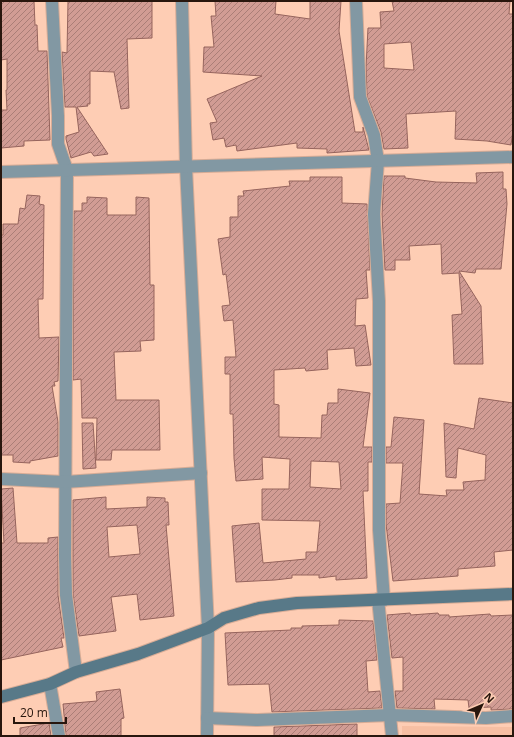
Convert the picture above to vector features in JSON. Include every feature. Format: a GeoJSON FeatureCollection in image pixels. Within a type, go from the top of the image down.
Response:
{"type":"FeatureCollection","features":[{"type":"Feature","properties":{"kind":"street"},"geometry":{"type":"LineString","coordinates":[[52,1],[58,144],[67,170],[66,595],[76,672]]}},
{"type":"Feature","properties":{"kind":"street"},"geometry":{"type":"LineString","coordinates":[[182,1],[186,167],[208,628],[207,736]]}},
{"type":"Feature","properties":{"kind":"street"},"geometry":{"type":"LineString","coordinates":[[356,1],[360,98],[374,135],[378,161],[374,214],[379,301],[379,530],[381,599],[392,736]]}},
{"type":"Feature","properties":{"kind":"street"},"geometry":{"type":"LineString","coordinates":[[1,172],[513,157]]}},
{"type":"Feature","properties":{"kind":"street"},"geometry":{"type":"LineString","coordinates":[[1,479],[66,482],[201,473]]}},
{"type":"Feature","properties":{"kind":"street"},"geometry":{"type":"LineString","coordinates":[[1,697],[50,684],[76,672],[138,654],[208,628],[224,618],[259,608],[297,603],[513,594]]}},
{"type":"Feature","properties":{"kind":"street"},"geometry":{"type":"LineString","coordinates":[[50,684],[59,736]]}},
{"type":"Feature","properties":{"kind":"street"},"geometry":{"type":"LineString","coordinates":[[207,718],[257,720],[391,715],[486,718],[513,716]]}},
{"type":"Feature","properties":{"kind":"shaded area"},"geometry":{"type":"Polygon","coordinates":[[[402,726],[513,727],[513,736],[402,736],[402,726]]]}},
{"type":"Feature","properties":{"kind":"building"},"geometry":{"type":"Polygon","coordinates":[[[1,1],[34,1],[38,51],[47,51],[50,140],[24,141],[24,146],[1,148],[1,110],[7,110],[7,59],[1,60],[1,1]]]}},
{"type":"Feature","properties":{"kind":"building"},"geometry":{"type":"Polygon","coordinates":[[[68,1],[152,1],[152,38],[127,39],[129,108],[121,109],[114,72],[90,71],[90,104],[87,104],[88,106],[77,107],[108,154],[94,156],[91,152],[71,158],[66,139],[66,136],[79,132],[76,107],[65,107],[62,52],[67,53],[68,1]]]}},
{"type":"Feature","properties":{"kind":"building"},"geometry":{"type":"Polygon","coordinates":[[[215,1],[276,1],[275,14],[310,19],[310,1],[341,1],[339,31],[355,132],[363,132],[363,127],[369,150],[327,153],[327,149],[297,148],[297,143],[237,151],[236,145],[226,147],[224,138],[213,140],[210,123],[217,122],[207,99],[262,76],[203,72],[204,47],[214,47],[211,16],[216,16],[215,1]]]}},
{"type":"Feature","properties":{"kind":"building"},"geometry":{"type":"Polygon","coordinates":[[[392,1],[510,1],[509,14],[513,14],[513,130],[511,145],[487,141],[455,139],[456,111],[406,114],[408,148],[384,149],[381,132],[367,96],[366,67],[368,28],[381,28],[380,12],[394,11],[392,1]],[[411,42],[384,44],[384,68],[414,70],[411,42]]]}},
{"type":"Feature","properties":{"kind":"building"},"geometry":{"type":"Polygon","coordinates":[[[503,172],[503,189],[506,189],[507,204],[501,269],[476,269],[475,273],[459,271],[481,306],[483,364],[454,364],[452,315],[462,314],[459,273],[442,274],[441,244],[409,246],[410,260],[395,260],[395,270],[385,270],[382,214],[384,176],[405,176],[405,178],[436,182],[477,183],[476,173],[503,172]]]}},
{"type":"Feature","properties":{"kind":"building"},"geometry":{"type":"Polygon","coordinates":[[[310,177],[342,177],[342,203],[367,204],[370,270],[366,270],[368,298],[356,299],[355,326],[365,325],[371,365],[356,366],[354,348],[327,350],[328,369],[306,371],[305,368],[274,370],[274,404],[279,405],[279,437],[321,438],[322,415],[327,415],[328,403],[338,403],[338,389],[370,393],[363,447],[372,447],[372,462],[368,462],[368,491],[363,491],[367,578],[336,580],[336,576],[319,578],[319,575],[292,575],[292,578],[236,582],[232,526],[259,523],[263,563],[306,559],[306,552],[317,552],[320,521],[262,520],[262,489],[289,489],[290,459],[262,457],[263,479],[236,481],[233,414],[230,414],[230,374],[225,374],[225,357],[236,357],[233,320],[224,321],[222,306],[230,305],[226,274],[223,275],[218,239],[230,237],[230,217],[238,217],[238,196],[244,196],[243,191],[290,186],[289,181],[310,181],[310,177]],[[311,461],[310,487],[341,489],[339,462],[311,461]]]}},
{"type":"Feature","properties":{"kind":"building"},"geometry":{"type":"Polygon","coordinates":[[[27,195],[40,196],[39,204],[44,205],[43,299],[38,299],[39,338],[59,337],[58,381],[54,382],[55,386],[52,386],[58,422],[58,456],[30,461],[30,463],[13,462],[13,455],[1,455],[1,235],[3,235],[3,224],[18,224],[20,208],[25,209],[27,195]]]}},
{"type":"Feature","properties":{"kind":"building"},"geometry":{"type":"Polygon","coordinates":[[[87,197],[107,198],[107,215],[136,215],[136,197],[149,198],[150,285],[154,285],[154,340],[140,341],[141,351],[114,352],[116,400],[159,400],[160,450],[112,450],[111,460],[96,460],[97,418],[82,418],[81,379],[73,380],[74,211],[82,211],[82,203],[87,203],[87,197]]]}},
{"type":"Feature","properties":{"kind":"building"},"geometry":{"type":"Polygon","coordinates":[[[479,398],[513,403],[513,550],[494,552],[495,566],[458,569],[458,576],[393,581],[386,524],[386,504],[400,503],[403,463],[386,463],[386,447],[391,447],[394,417],[424,420],[419,494],[447,496],[446,490],[464,490],[463,482],[485,480],[486,455],[458,448],[456,478],[446,477],[444,423],[474,429],[479,398]]]}},
{"type":"Feature","properties":{"kind":"building"},"geometry":{"type":"Polygon","coordinates":[[[82,423],[93,423],[96,468],[83,469],[82,423]]]}},
{"type":"Feature","properties":{"kind":"building"},"geometry":{"type":"Polygon","coordinates":[[[13,488],[17,543],[48,543],[48,538],[58,537],[58,595],[64,638],[61,638],[63,647],[1,660],[1,543],[4,543],[1,489],[13,488]]]}},
{"type":"Feature","properties":{"kind":"building"},"geometry":{"type":"Polygon","coordinates":[[[106,497],[106,509],[147,507],[147,497],[165,498],[165,502],[168,502],[169,525],[166,525],[174,616],[140,620],[137,594],[111,597],[116,631],[79,636],[73,594],[73,500],[106,497]],[[137,525],[107,527],[109,557],[140,554],[137,525]]]}},
{"type":"Feature","properties":{"kind":"building"},"geometry":{"type":"Polygon","coordinates":[[[410,613],[411,615],[438,613],[439,615],[449,615],[449,617],[490,614],[491,616],[513,615],[513,709],[491,710],[491,707],[469,708],[468,700],[434,699],[435,709],[397,708],[395,691],[403,691],[403,657],[392,658],[387,615],[410,613]]]}},
{"type":"Feature","properties":{"kind":"building"},"geometry":{"type":"Polygon","coordinates":[[[339,620],[373,621],[377,660],[366,661],[368,692],[380,691],[382,708],[272,712],[269,684],[228,685],[225,633],[291,630],[291,628],[302,628],[302,626],[339,625],[339,620]]]}},
{"type":"Feature","properties":{"kind":"building"},"geometry":{"type":"Polygon","coordinates":[[[120,689],[124,718],[121,719],[121,736],[66,736],[63,704],[97,701],[96,692],[120,689]]]}},
{"type":"Feature","properties":{"kind":"building"},"geometry":{"type":"Polygon","coordinates":[[[49,723],[51,736],[20,736],[20,728],[49,723]]]}},
{"type":"Feature","properties":{"kind":"building"},"geometry":{"type":"Polygon","coordinates":[[[357,724],[357,736],[274,736],[274,727],[357,724]]]}}]}
